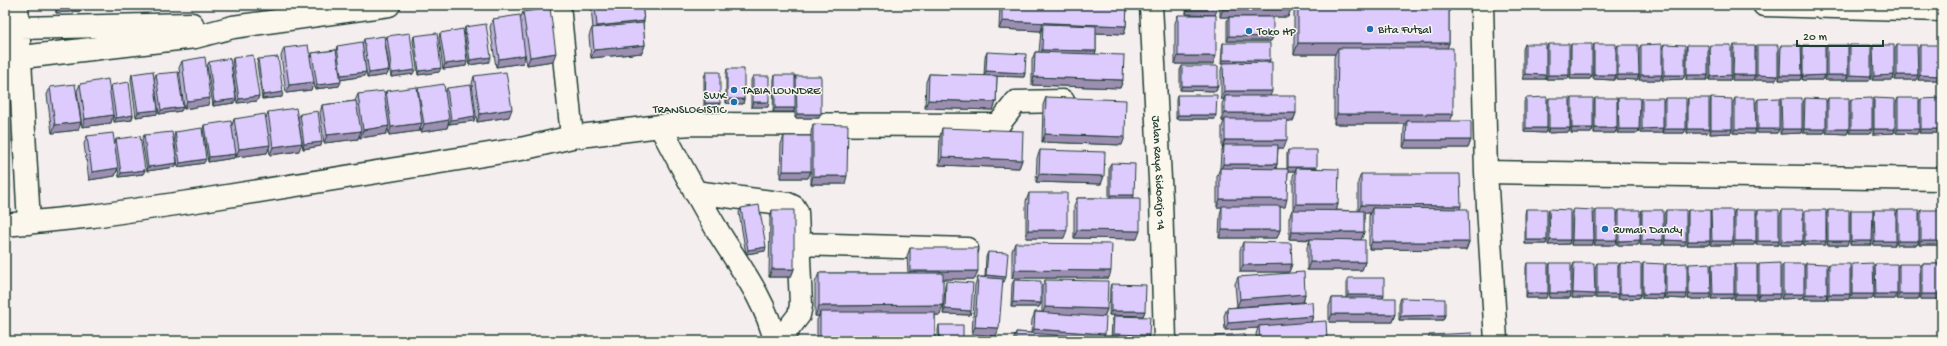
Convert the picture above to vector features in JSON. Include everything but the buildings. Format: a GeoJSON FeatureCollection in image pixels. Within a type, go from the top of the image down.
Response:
{"type":"FeatureCollection","features":[{"type":"Feature","properties":{"kind":"street"},"geometry":{"type":"LineString","coordinates":[[17,5],[19,28],[13,58],[29,223]]}},
{"type":"Feature","properties":{"kind":"street"},"geometry":{"type":"LineString","coordinates":[[13,58],[195,36],[233,27],[389,5]]}},
{"type":"Feature","properties":{"kind":"street"},"geometry":{"type":"LineString","coordinates":[[559,5],[572,137]]}},
{"type":"Feature","properties":{"kind":"street","name":"Jalan Raya Sidoarjo 14"},"geometry":{"type":"LineString","coordinates":[[1152,5],[1161,199],[1165,341]]}},
{"type":"Feature","properties":{"kind":"street"},"geometry":{"type":"LineString","coordinates":[[1482,5],[1486,172],[1496,341]]}},
{"type":"Feature","properties":{"kind":"street"},"geometry":{"type":"LineString","coordinates":[[1764,5],[1942,10]]}},
{"type":"Feature","properties":{"kind":"street"},"geometry":{"type":"LineString","coordinates":[[19,28],[194,24],[233,27]]}},
{"type":"Feature","properties":{"kind":"street"},"geometry":{"type":"LineString","coordinates":[[5,225],[93,216],[376,173],[521,149],[572,137],[660,126],[693,124],[993,125],[999,124],[1016,102],[1063,101]]}},
{"type":"Feature","properties":{"kind":"street"},"geometry":{"type":"LineString","coordinates":[[660,126],[695,192],[761,302],[770,323],[775,341]]}},
{"type":"Feature","properties":{"kind":"street"},"geometry":{"type":"LineString","coordinates":[[1486,172],[1942,179]]}},
{"type":"Feature","properties":{"kind":"street"},"geometry":{"type":"LineString","coordinates":[[695,192],[788,204],[794,207],[797,212],[801,305],[799,315],[778,341]]}},
{"type":"Feature","properties":{"kind":"street"},"geometry":{"type":"LineString","coordinates":[[798,244],[970,249]]}},
{"type":"Feature","properties":{"kind":"place","name":"Bita Futsal"},"geometry":{"type":"Point","coordinates":[1370,29]}},
{"type":"Feature","properties":{"kind":"place","name":"Toko HP"},"geometry":{"type":"Point","coordinates":[1249,31]}},
{"type":"Feature","properties":{"kind":"place","name":"TABIA LOUNDRE"},"geometry":{"type":"Point","coordinates":[734,90]}},
{"type":"Feature","properties":{"kind":"place","name":"SWK TRANSLOGISTIC"},"geometry":{"type":"Point","coordinates":[734,102]}},
{"type":"Feature","properties":{"kind":"place","name":"Rumah Dandy"},"geometry":{"type":"Point","coordinates":[1605,229]}}]}
